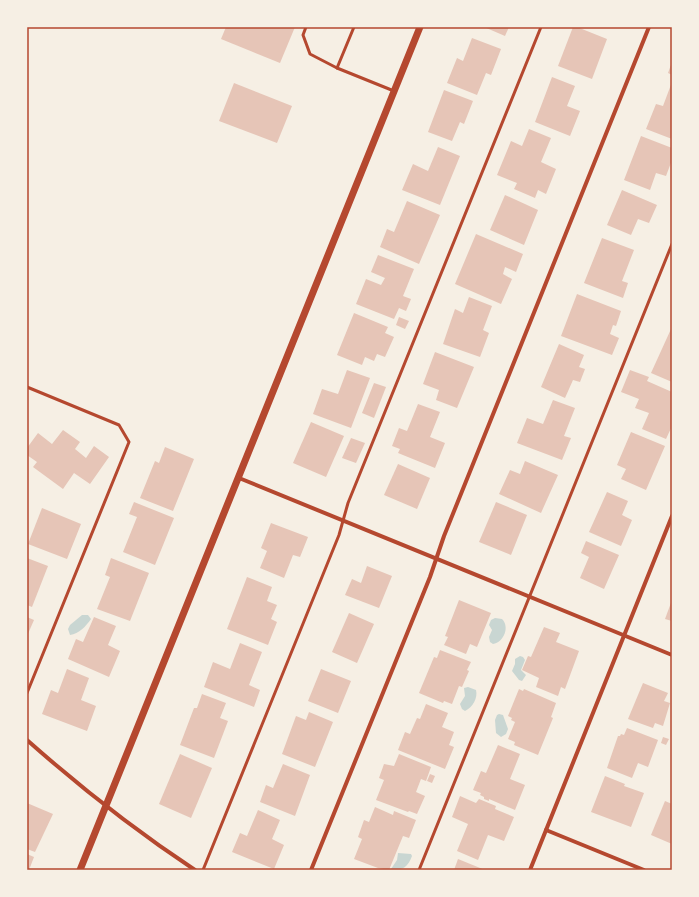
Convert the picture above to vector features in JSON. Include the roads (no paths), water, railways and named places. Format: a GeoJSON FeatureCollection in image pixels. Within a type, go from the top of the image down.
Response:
{"type":"FeatureCollection","features":[{"type":"Feature","properties":{"kind":"street"},"geometry":{"type":"LineString","coordinates":[[80,870],[420,27]]}},
{"type":"Feature","properties":{"kind":"street"},"geometry":{"type":"LineString","coordinates":[[311,870],[430,578],[444,536],[649,27]]}},
{"type":"Feature","properties":{"kind":"street"},"geometry":{"type":"LineString","coordinates":[[239,478],[672,655]]}},
{"type":"Feature","properties":{"kind":"street"},"geometry":{"type":"LineString","coordinates":[[530,870],[672,516]]}},
{"type":"Feature","properties":{"kind":"street"},"geometry":{"type":"LineString","coordinates":[[27,740],[76,783],[160,847],[196,870]]}},
{"type":"Feature","properties":{"kind":"street"},"geometry":{"type":"LineString","coordinates":[[546,830],[644,870]]}},
{"type":"Feature","properties":{"kind":"lane"},"geometry":{"type":"LineString","coordinates":[[306,27],[303,35],[310,54],[337,68],[394,91]]}},
{"type":"Feature","properties":{"kind":"lane"},"geometry":{"type":"LineString","coordinates":[[337,68],[354,27]]}},
{"type":"Feature","properties":{"kind":"lane"},"geometry":{"type":"LineString","coordinates":[[203,870],[336,543],[348,503],[541,27]]}},
{"type":"Feature","properties":{"kind":"lane"},"geometry":{"type":"LineString","coordinates":[[419,870],[672,244]]}},
{"type":"Feature","properties":{"kind":"lane"},"geometry":{"type":"LineString","coordinates":[[27,387],[119,425],[129,442],[27,693]]}}]}
